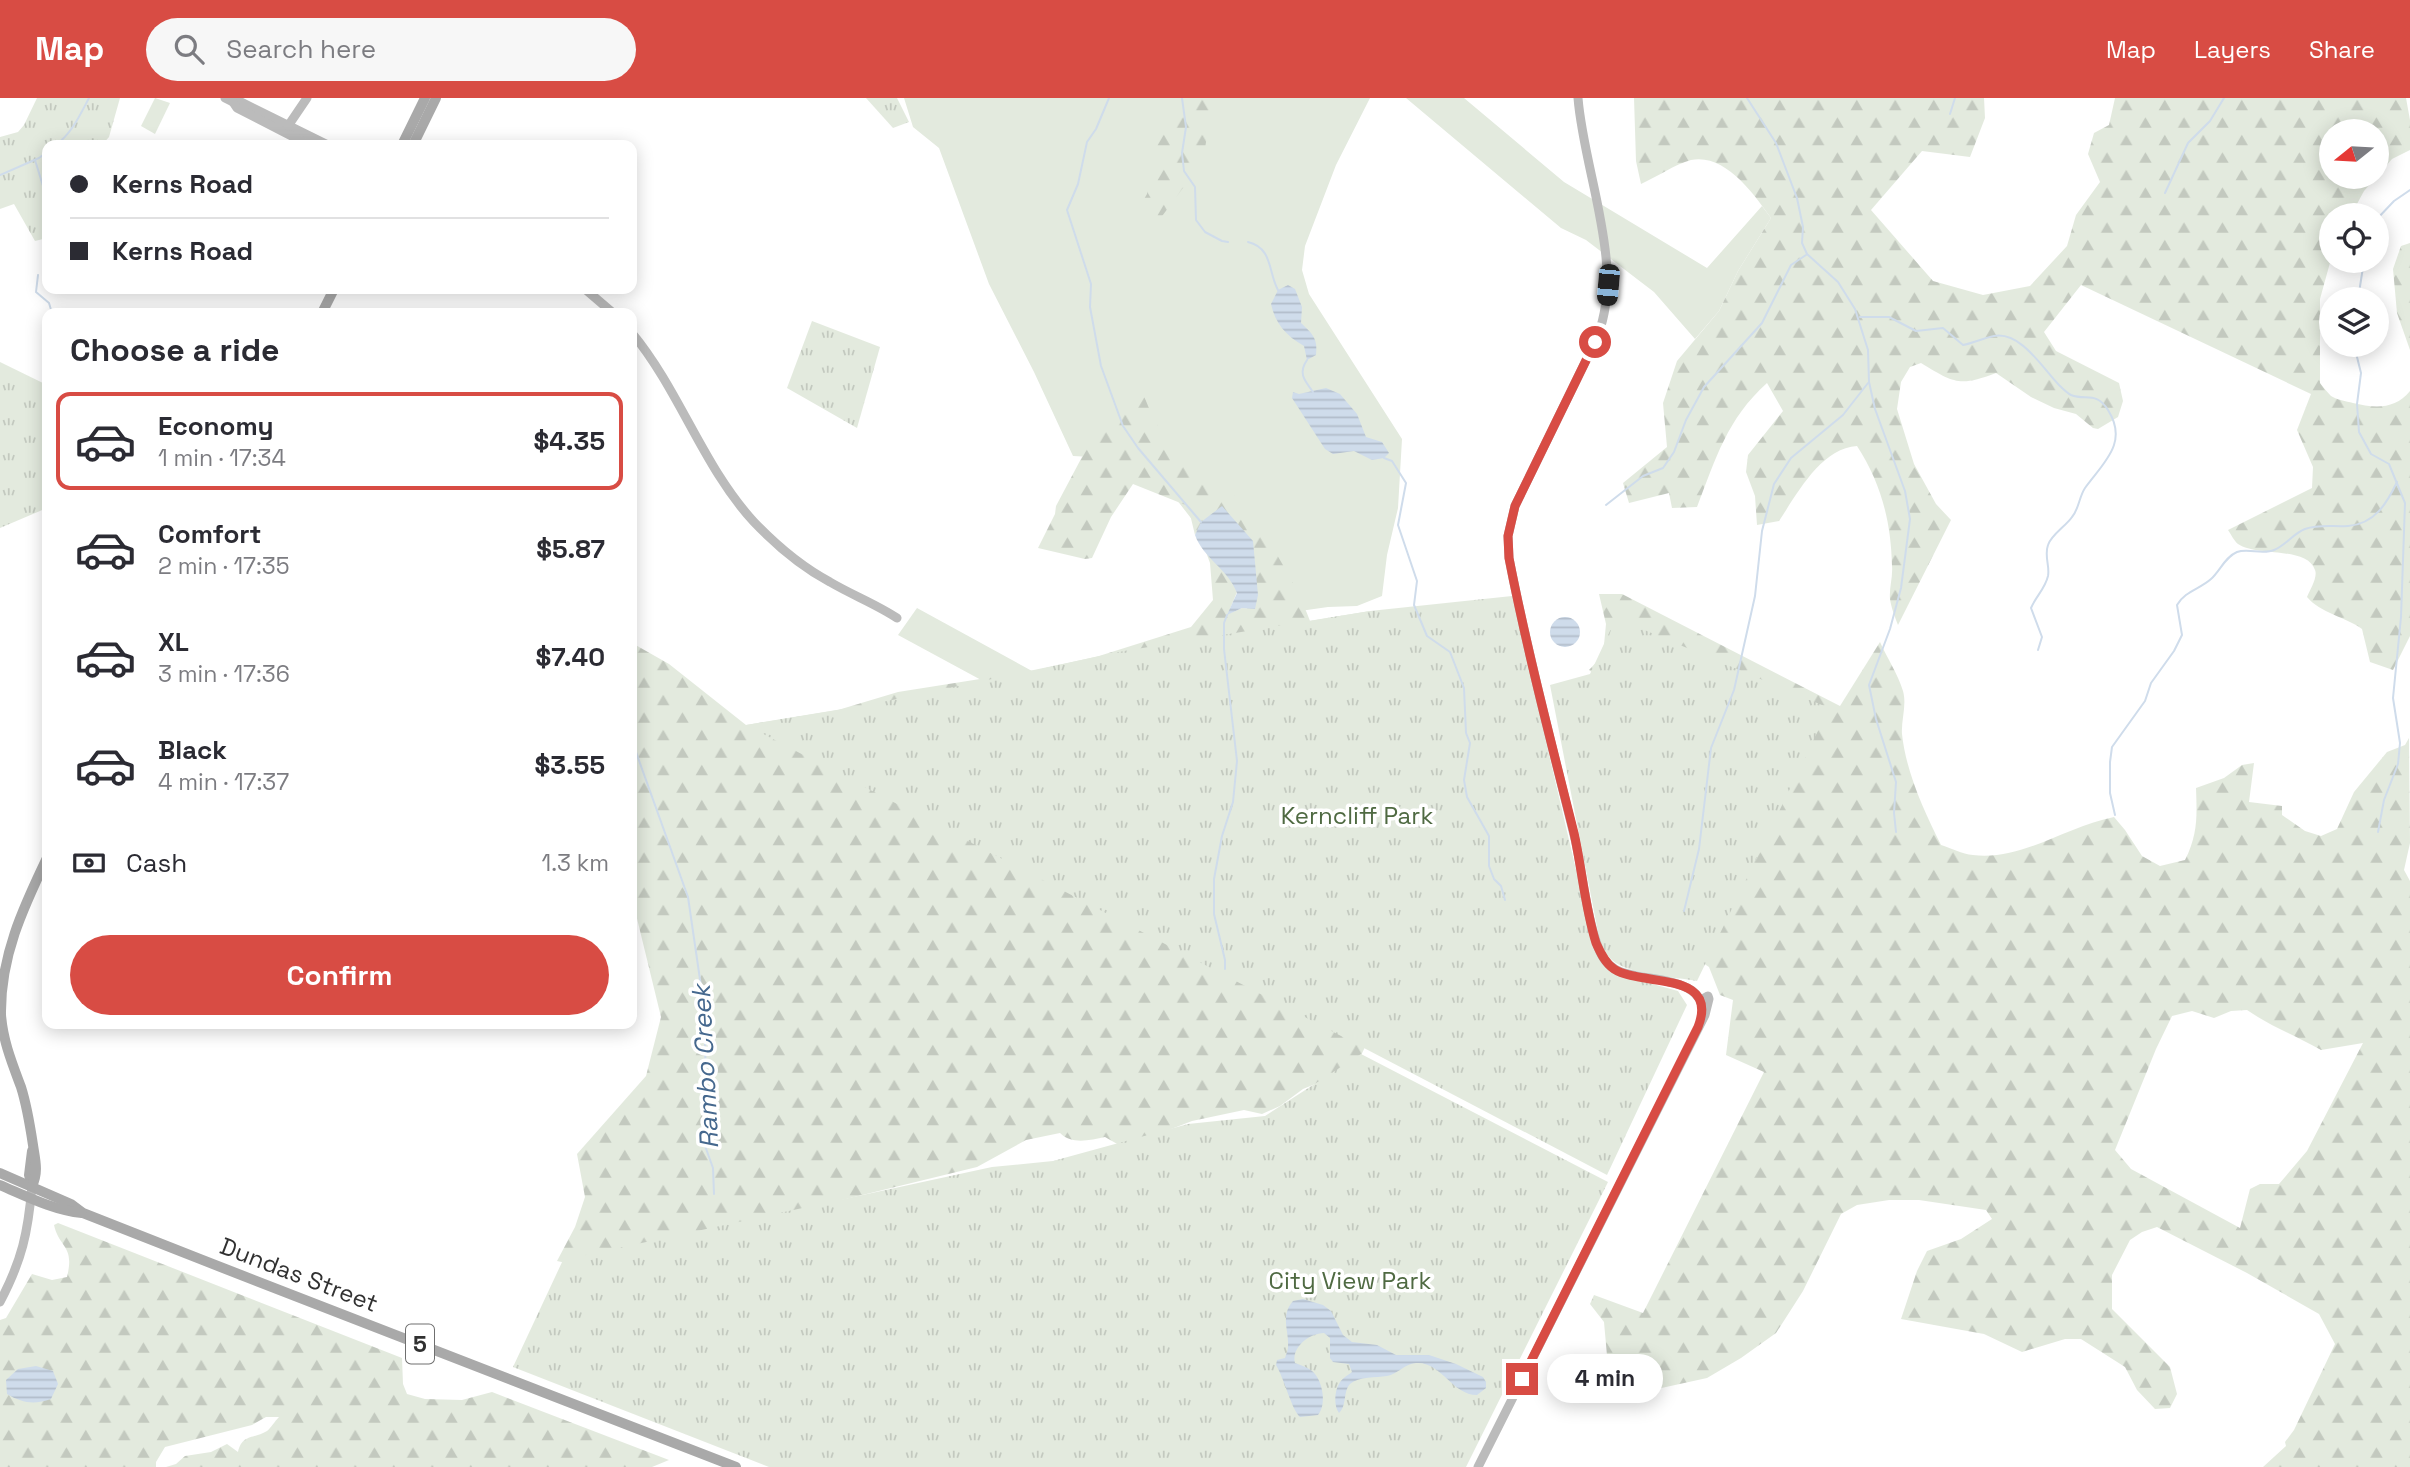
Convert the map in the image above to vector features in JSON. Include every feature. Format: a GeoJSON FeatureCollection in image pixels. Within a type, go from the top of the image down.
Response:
{"type":"FeatureCollection","features":[{"type":"Feature","properties":{"kind":"main road"},"geometry":{"type":"LineString","coordinates":[[405,140],[425,98]]}},
{"type":"Feature","properties":{"kind":"main road"},"geometry":{"type":"LineString","coordinates":[[406,140],[436,98]]}},
{"type":"Feature","properties":{"kind":"main road"},"geometry":{"type":"LineString","coordinates":[[32,1186],[29,1160],[33,1147],[28,1113],[3,1034],[0,997],[3,949],[42,868]]}},
{"type":"Feature","properties":{"kind":"main road","name":"Dundas Street"},"geometry":{"type":"LineString","coordinates":[[0,1173],[71,1204],[83,1213],[736,1467]]}},
{"type":"Feature","properties":{"kind":"main road","name":"Dundas Street"},"geometry":{"type":"LineString","coordinates":[[0,1185],[69,1212],[83,1213]]}},
{"type":"Feature","properties":{"kind":"street"},"geometry":{"type":"LineString","coordinates":[[288,126],[307,98]]}},
{"type":"Feature","properties":{"kind":"street"},"geometry":{"type":"LineString","coordinates":[[1478,1467],[1702,1018],[1704,998],[1677,985],[1620,972],[1604,959],[1593,930],[1578,850],[1509,558],[1508,536],[1515,506],[1595,342],[1605,314],[1607,257],[1586,157],[1578,98]]}},
{"type":"Feature","properties":{"kind":"street"},"geometry":{"type":"LineString","coordinates":[[229,100],[239,101],[317,140]]}},
{"type":"Feature","properties":{"kind":"street"},"geometry":{"type":"LineString","coordinates":[[229,100],[237,108],[299,140]]}},
{"type":"Feature","properties":{"kind":"street"},"geometry":{"type":"LineString","coordinates":[[591,294],[607,308]]}},
{"type":"Feature","properties":{"kind":"street"},"geometry":{"type":"LineString","coordinates":[[637,340],[651,358],[715,469],[754,521],[789,554],[815,573],[897,618]]}},
{"type":"Feature","properties":{"kind":"street"},"geometry":{"type":"LineString","coordinates":[[0,1302],[23,1252],[32,1186]]}},
{"type":"Feature","properties":{"kind":"green space"},"geometry":{"type":"Polygon","coordinates":[[[37,98],[120,98],[106,140],[42,140],[42,239],[35,241],[14,204],[0,209],[0,137],[18,132],[37,98]]]}},
{"type":"Feature","properties":{"kind":"green space"},"geometry":{"type":"Polygon","coordinates":[[[155,98],[170,103],[155,134],[141,126],[155,98]]]}},
{"type":"Feature","properties":{"kind":"green space"},"geometry":{"type":"Polygon","coordinates":[[[866,98],[897,98],[909,122],[893,128],[866,98]]]}},
{"type":"Feature","properties":{"kind":"green space"},"geometry":{"type":"Polygon","coordinates":[[[904,98],[1370,98],[1336,165],[1305,246],[1302,270],[1309,294],[1402,439],[1398,508],[1387,555],[1382,596],[1357,606],[1328,607],[1251,618],[1231,570],[1146,460],[1073,456],[989,284],[939,148],[913,127],[904,98]]]}},
{"type":"Feature","properties":{"kind":"green space"},"geometry":{"type":"Polygon","coordinates":[[[1182,98],[1213,98],[1203,161],[1154,227],[1136,213],[1147,194],[1155,147],[1182,98]]]}},
{"type":"Feature","properties":{"kind":"green space"},"geometry":{"type":"Polygon","coordinates":[[[1406,98],[1464,98],[1564,182],[1707,268],[1762,206],[1771,218],[1738,271],[1719,311],[1695,339],[1654,292],[1586,240],[1561,228],[1406,98]]]}},
{"type":"Feature","properties":{"kind":"green space"},"geometry":{"type":"Polygon","coordinates":[[[1634,98],[1984,98],[1985,118],[1970,157],[1922,151],[1871,210],[1933,281],[1983,295],[2030,286],[2067,246],[2076,215],[2100,182],[2088,154],[2094,133],[2109,125],[2115,98],[2406,98],[2410,120],[2410,150],[2389,162],[2389,119],[2319,119],[2319,189],[2366,189],[2358,203],[2319,203],[2319,273],[2327,273],[2323,287],[2319,287],[2320,383],[2331,396],[2361,405],[2384,406],[2398,402],[2410,391],[2410,636],[2393,670],[2370,662],[2362,629],[2319,607],[2307,597],[2315,576],[2315,570],[2310,563],[2292,555],[2246,548],[2237,543],[2228,530],[2312,488],[2313,467],[2297,430],[2311,394],[2081,285],[2044,332],[2056,351],[2119,383],[2123,401],[2118,417],[2098,429],[2076,414],[2054,408],[2031,397],[1996,373],[1973,380],[1957,381],[1921,363],[1910,367],[1901,382],[1897,409],[1914,464],[1936,504],[1951,520],[1898,625],[1890,599],[1892,566],[1887,518],[1878,488],[1857,446],[1844,449],[1821,463],[1779,521],[1757,525],[1755,496],[1746,472],[1748,455],[1783,411],[1767,383],[1732,425],[1697,507],[1672,508],[1669,493],[1629,503],[1623,483],[1667,447],[1663,403],[1677,361],[1719,311],[1738,271],[1771,218],[1737,177],[1727,169],[1704,159],[1679,164],[1641,184],[1636,161],[1634,98]]]}},
{"type":"Feature","properties":{"kind":"green space"},"geometry":{"type":"Polygon","coordinates":[[[2410,243],[2410,350],[2397,313],[2393,269],[2401,246],[2410,243]]]}},
{"type":"Feature","properties":{"kind":"green space"},"geometry":{"type":"Polygon","coordinates":[[[812,321],[880,347],[857,428],[787,388],[812,321]]]}},
{"type":"Feature","properties":{"kind":"green space"},"geometry":{"type":"Polygon","coordinates":[[[0,362],[42,383],[42,510],[0,528],[0,362]]]}},
{"type":"Feature","properties":{"kind":"green space"},"geometry":{"type":"Polygon","coordinates":[[[1144,396],[1159,427],[1179,454],[1196,469],[1218,480],[1236,497],[1285,568],[1310,621],[1370,611],[1365,1047],[1355,1068],[1303,1089],[1280,1106],[1262,1114],[1244,1110],[1192,1121],[1126,1149],[1105,1137],[1076,1140],[1060,1133],[1026,1140],[977,1167],[842,1200],[598,1270],[557,1261],[575,1227],[585,1197],[577,1154],[646,1076],[661,1017],[637,919],[637,646],[669,664],[746,725],[838,710],[898,692],[1037,670],[1099,656],[1191,627],[1213,600],[1210,563],[1206,552],[1233,581],[1237,592],[1228,614],[1242,608],[1255,609],[1202,522],[1195,535],[1188,506],[1133,484],[1111,517],[1092,558],[1085,559],[1038,548],[1055,514],[1056,506],[1100,423],[1123,400],[1144,396]]]}},
{"type":"Feature","properties":{"kind":"green space"},"geometry":{"type":"Polygon","coordinates":[[[1599,594],[1622,594],[1840,706],[1880,642],[1903,691],[1904,748],[1922,805],[1941,845],[1973,855],[2009,853],[2114,817],[2142,856],[2160,866],[2185,860],[2196,825],[2196,788],[2224,778],[2242,765],[2254,763],[2249,802],[2282,806],[2282,815],[2305,831],[2321,836],[2337,829],[2354,792],[2387,752],[2405,745],[2409,738],[2410,843],[2404,870],[2410,881],[2410,1467],[2263,1467],[2286,1446],[2285,1442],[2294,1430],[2335,1344],[2319,1314],[2157,1227],[2130,1240],[2112,1275],[2112,1309],[2170,1367],[2177,1394],[2170,1408],[2155,1409],[2137,1390],[2125,1367],[2081,1339],[2065,1339],[2022,1352],[1984,1334],[1901,1319],[1917,1271],[1927,1251],[1961,1239],[1992,1219],[1986,1210],[1919,1200],[1889,1200],[1857,1205],[1841,1214],[1803,1291],[1776,1333],[1741,1358],[1707,1378],[1625,1396],[1609,1378],[1604,1322],[1590,1304],[1594,1295],[1643,1313],[1764,1072],[1726,1055],[1733,1000],[1720,995],[1709,967],[1697,959],[1599,678],[1589,670],[1603,655],[1606,624],[1599,594]],[[2247,1010],[2231,1011],[2214,1018],[2192,1011],[2172,1016],[2115,1150],[2131,1169],[2240,1228],[2250,1189],[2260,1184],[2279,1184],[2307,1151],[2363,1043],[2321,1050],[2247,1010]]]}},
{"type":"Feature","properties":{"kind":"green space","name":"Kerncliff Park"},"geometry":{"type":"Polygon","coordinates":[[[1512,596],[1595,951],[1603,965],[1613,973],[1678,991],[1687,1005],[1607,1175],[746,725],[873,704],[1124,651],[1370,611],[1512,596]]]}},
{"type":"Feature","properties":{"kind":"green space"},"geometry":{"type":"Polygon","coordinates":[[[917,608],[1032,671],[983,681],[898,635],[917,608]]]}},
{"type":"Feature","properties":{"kind":"green space"},"geometry":{"type":"Polygon","coordinates":[[[1616,618],[1829,708],[1697,981],[1665,977],[1620,965],[1607,955],[1599,937],[1550,685],[1590,674],[1616,618]]]}},
{"type":"Feature","properties":{"kind":"green space","name":"City View Park"},"geometry":{"type":"Polygon","coordinates":[[[1361,1054],[1608,1182],[1466,1467],[769,1467],[513,1367],[563,1260],[992,1167],[1053,1161],[1188,1124],[1265,1116],[1361,1054]]]}},
{"type":"Feature","properties":{"kind":"green space"},"geometry":{"type":"Polygon","coordinates":[[[58,1223],[402,1358],[403,1384],[407,1394],[425,1399],[462,1400],[492,1392],[669,1460],[652,1467],[166,1467],[176,1464],[185,1456],[211,1452],[227,1444],[238,1452],[242,1442],[267,1431],[279,1417],[266,1417],[252,1425],[165,1447],[156,1467],[0,1467],[0,1320],[6,1318],[32,1274],[52,1280],[67,1277],[68,1253],[56,1233],[54,1225],[58,1223]]]}},
{"type":"Feature","properties":{"kind":"water"},"geometry":{"type":"Polygon","coordinates":[[[1288,285],[1295,289],[1302,307],[1301,323],[1315,341],[1316,355],[1307,360],[1304,346],[1282,328],[1271,304],[1278,290],[1288,285]]]}},
{"type":"Feature","properties":{"kind":"water"},"geometry":{"type":"Polygon","coordinates":[[[1326,388],[1340,394],[1357,414],[1366,437],[1382,442],[1389,453],[1384,458],[1372,460],[1354,451],[1333,454],[1325,449],[1292,398],[1293,392],[1299,394],[1326,388]]]}},
{"type":"Feature","properties":{"kind":"water"},"geometry":{"type":"Polygon","coordinates":[[[1222,506],[1253,541],[1258,595],[1255,609],[1242,608],[1227,615],[1237,593],[1195,535],[1201,522],[1222,506]]]}},
{"type":"Feature","properties":{"kind":"water"},"geometry":{"type":"Polygon","coordinates":[[[1565,617],[1576,621],[1580,632],[1576,643],[1565,647],[1554,643],[1550,632],[1554,621],[1565,617]]]}},
{"type":"Feature","properties":{"kind":"water"},"geometry":{"type":"Polygon","coordinates":[[[1303,1299],[1323,1305],[1331,1311],[1343,1335],[1352,1342],[1377,1345],[1396,1355],[1429,1355],[1456,1364],[1483,1377],[1486,1388],[1477,1395],[1468,1394],[1433,1367],[1416,1363],[1391,1375],[1354,1381],[1348,1387],[1339,1413],[1335,1403],[1337,1387],[1341,1380],[1352,1372],[1349,1364],[1333,1362],[1330,1358],[1330,1338],[1324,1333],[1308,1338],[1296,1352],[1295,1363],[1316,1375],[1322,1393],[1321,1411],[1318,1415],[1300,1417],[1276,1365],[1277,1360],[1285,1358],[1288,1350],[1286,1318],[1289,1307],[1293,1301],[1303,1299]]]}},
{"type":"Feature","properties":{"kind":"water"},"geometry":{"type":"Polygon","coordinates":[[[36,1366],[53,1371],[58,1384],[51,1399],[28,1402],[7,1394],[6,1380],[18,1369],[36,1366]]]}},
{"type":"Feature","properties":{"kind":"waterway","name":"Rambo Creek"},"geometry":{"type":"LineString","coordinates":[[62,140],[89,98]]}},
{"type":"Feature","properties":{"kind":"waterway"},"geometry":{"type":"LineString","coordinates":[[1109,98],[1096,129],[1087,142],[1078,184],[1067,210],[1091,284],[1090,307],[1101,366],[1123,426],[1138,448],[1201,522]]}},
{"type":"Feature","properties":{"kind":"waterway"},"geometry":{"type":"LineString","coordinates":[[1182,98],[1186,127],[1182,153],[1184,171],[1195,187],[1196,220],[1205,232],[1228,242]]}},
{"type":"Feature","properties":{"kind":"waterway"},"geometry":{"type":"LineString","coordinates":[[1747,98],[1776,143],[1797,198],[1803,227],[1802,243],[1807,254],[1838,282],[1855,309],[1868,350],[1869,382],[1875,409],[1905,491],[1910,519],[1901,588],[1890,629],[1869,685],[1876,719],[1896,782],[1896,832]]}},
{"type":"Feature","properties":{"kind":"waterway"},"geometry":{"type":"LineString","coordinates":[[1950,114],[1955,98]]}},
{"type":"Feature","properties":{"kind":"waterway"},"geometry":{"type":"LineString","coordinates":[[2165,193],[2188,143],[2210,121],[2224,98]]}},
{"type":"Feature","properties":{"kind":"waterway","name":"Rambo Creek"},"geometry":{"type":"LineString","coordinates":[[0,175],[42,156]]}},
{"type":"Feature","properties":{"kind":"waterway"},"geometry":{"type":"LineString","coordinates":[[35,160],[42,183]]}},
{"type":"Feature","properties":{"kind":"waterway"},"geometry":{"type":"LineString","coordinates":[[2389,206],[2410,190]]}},
{"type":"Feature","properties":{"kind":"waterway"},"geometry":{"type":"LineString","coordinates":[[1248,242],[1256,245],[1266,255],[1278,290]]}},
{"type":"Feature","properties":{"kind":"waterway"},"geometry":{"type":"LineString","coordinates":[[1606,505],[1643,476],[1663,468],[1674,452],[1686,420],[1704,387],[1762,323],[1791,265],[1806,255]]}},
{"type":"Feature","properties":{"kind":"waterway"},"geometry":{"type":"LineString","coordinates":[[2360,287],[2362,273]]}},
{"type":"Feature","properties":{"kind":"waterway"},"geometry":{"type":"LineString","coordinates":[[38,275],[36,292],[49,303],[50,308]]}},
{"type":"Feature","properties":{"kind":"waterway"},"geometry":{"type":"LineString","coordinates":[[1860,317],[1889,317],[1916,331],[1943,328],[1963,345],[1994,336],[2013,339],[2031,353],[2068,393],[2076,397],[2095,398],[2108,410],[2114,422],[2115,443],[2106,461],[2085,488],[2074,514],[2048,545],[2048,576],[2031,608],[2042,637],[2038,650]]}},
{"type":"Feature","properties":{"kind":"waterway"},"geometry":{"type":"LineString","coordinates":[[2357,357],[2361,373],[2357,404],[2359,432],[2371,454],[2389,464],[2405,503],[2401,617],[2393,698],[2400,743],[2398,764],[2384,800],[2378,832]]}},
{"type":"Feature","properties":{"kind":"waterway"},"geometry":{"type":"LineString","coordinates":[[1307,360],[1303,376],[1313,392]]}},
{"type":"Feature","properties":{"kind":"waterway"},"geometry":{"type":"LineString","coordinates":[[1684,911],[1699,849],[1711,748],[1734,690],[1755,596],[1762,531],[1774,484],[1791,458],[1843,415],[1868,383]]}},
{"type":"Feature","properties":{"kind":"waterway"},"geometry":{"type":"LineString","coordinates":[[1384,458],[1392,461],[1406,483],[1398,525],[1417,581],[1414,605],[1427,636],[1450,652],[1464,688],[1466,733],[1470,743],[1464,780],[1467,797],[1489,836],[1489,866],[1494,879],[1501,886],[1505,900]]}},
{"type":"Feature","properties":{"kind":"waterway"},"geometry":{"type":"LineString","coordinates":[[2115,815],[2110,793],[2112,747],[2145,701],[2151,683],[2182,635],[2177,605],[2180,600],[2211,579],[2229,557],[2237,552],[2270,551],[2311,527],[2348,526],[2366,521],[2384,505],[2397,482]]}},
{"type":"Feature","properties":{"kind":"waterway"},"geometry":{"type":"LineString","coordinates":[[1225,969],[1214,914],[1214,879],[1222,836],[1233,802],[1237,761],[1224,649],[1224,623],[1227,615]]}},
{"type":"Feature","properties":{"kind":"waterway","name":"Rambo Creek"},"geometry":{"type":"LineString","coordinates":[[637,755],[688,897],[704,1007],[707,1119],[704,1143],[713,1168],[714,1194]]}},
{"type":"Feature","properties":{"kind":"route"},"geometry":{"type":"LineString","coordinates":[[1522,1379],[1698,1027],[1703,1010],[1698,995],[1691,990],[1613,968],[1604,959],[1596,942],[1578,850],[1509,558],[1508,536],[1515,506],[1595,342]]}}]}
